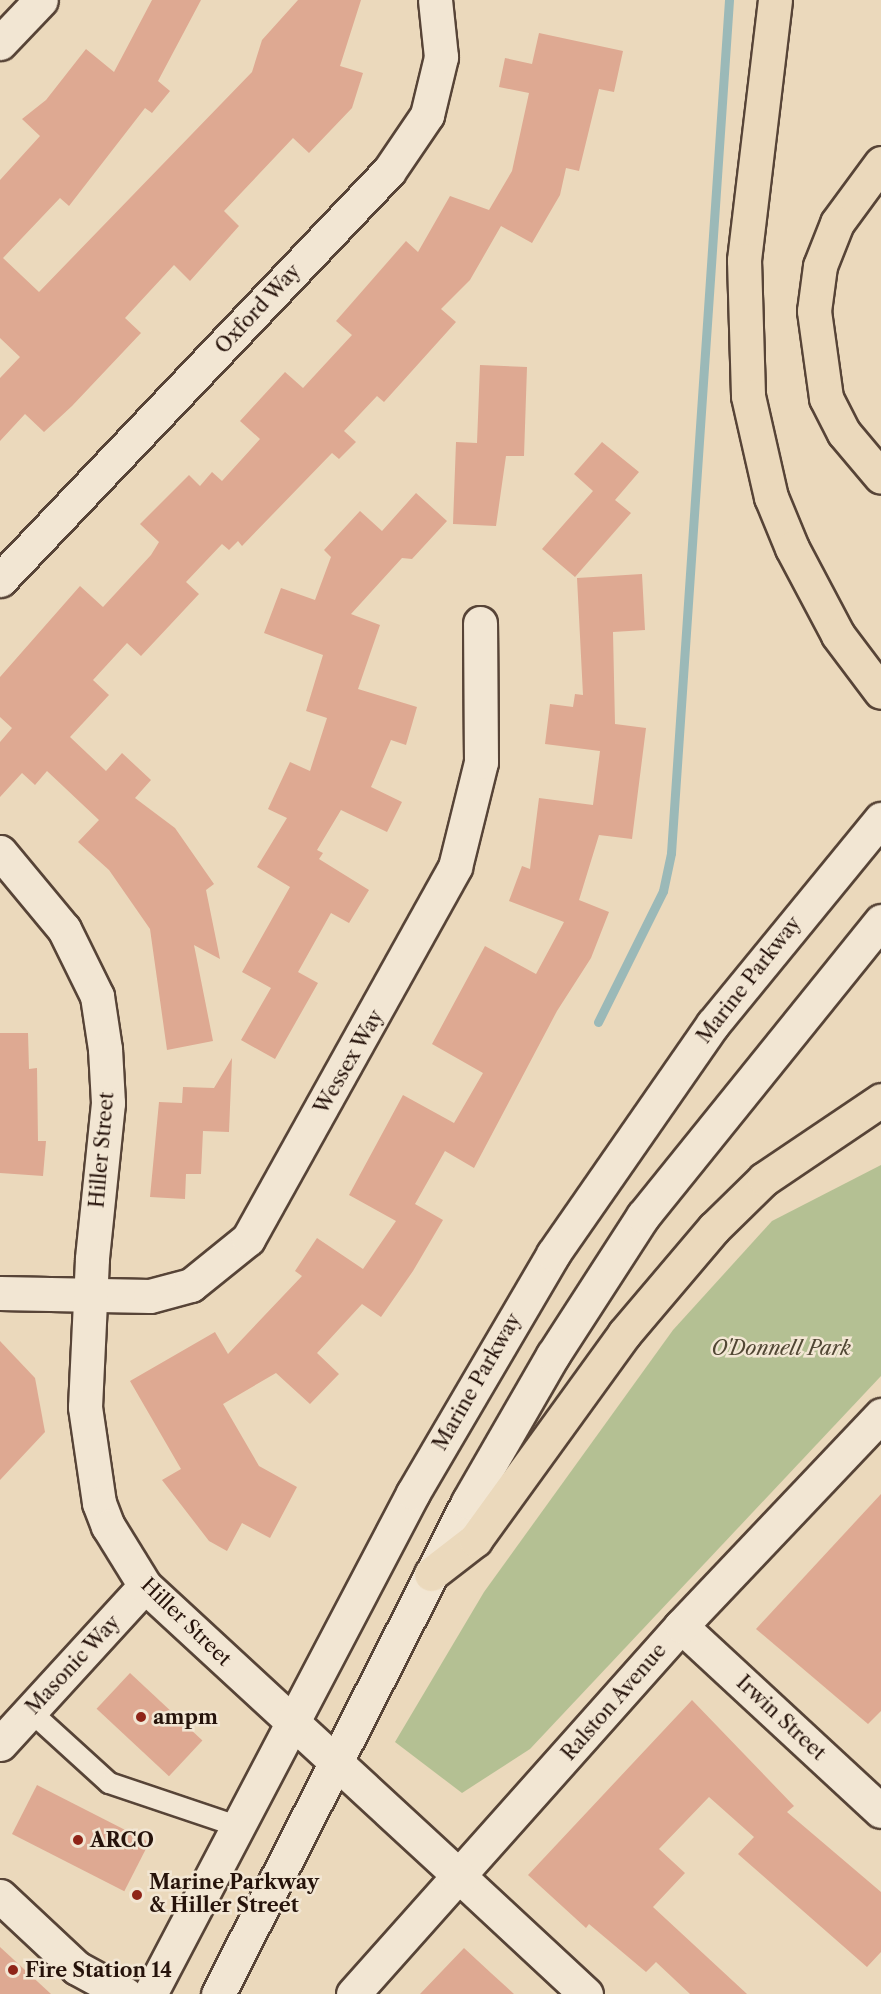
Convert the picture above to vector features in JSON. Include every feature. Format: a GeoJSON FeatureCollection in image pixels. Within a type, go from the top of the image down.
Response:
{"type":"FeatureCollection","features":[{"type":"Feature","properties":{"kind":"highway"},"geometry":{"type":"LineString","coordinates":[[775,0],[744,260],[748,396],[771,496],[792,548],[838,635],[881,692]]}},
{"type":"Feature","properties":{"kind":"highway"},"geometry":{"type":"LineString","coordinates":[[881,163],[837,223],[820,266],[814,311],[826,398],[844,433],[881,477]]}},
{"type":"Feature","properties":{"kind":"highway"},"geometry":{"type":"LineString","coordinates":[[431,1574],[475,1540],[624,1334],[714,1228],[764,1179],[881,1100]]}},
{"type":"Feature","properties":{"kind":"street"},"geometry":{"type":"LineString","coordinates":[[0,43],[41,0]]}},
{"type":"Feature","properties":{"kind":"street","name":"Oxford Way"},"geometry":{"type":"LineString","coordinates":[[0,580],[389,171],[427,115],[441,57],[435,0]]}},
{"type":"Feature","properties":{"kind":"street","name":"Wessex Way"},"geometry":{"type":"LineString","coordinates":[[0,1293],[89,1298],[150,1296],[191,1285],[248,1239],[455,867],[481,762],[480,622]]}},
{"type":"Feature","properties":{"kind":"street","name":"Marine Parkway"},"geometry":{"type":"LineString","coordinates":[[150,1994],[292,1722],[462,1405],[598,1185],[714,1024],[881,819]]}},
{"type":"Feature","properties":{"kind":"street","name":"Hiller Street"},"geometry":{"type":"LineString","coordinates":[[0,852],[64,928],[97,996],[108,1103],[89,1298],[84,1407],[99,1503],[145,1586],[586,1994]]}},
{"type":"Feature","properties":{"kind":"street"},"geometry":{"type":"LineString","coordinates":[[218,1994],[431,1574],[509,1427],[643,1216],[881,921]]}},
{"type":"Feature","properties":{"kind":"street","name":"Ralston Avenue"},"geometry":{"type":"LineString","coordinates":[[353,1994],[460,1877],[681,1626],[881,1415]]}},
{"type":"Feature","properties":{"kind":"street","name":"Masonic Way"},"geometry":{"type":"LineString","coordinates":[[0,1744],[145,1586]]}},
{"type":"Feature","properties":{"kind":"street","name":"Irwin Street"},"geometry":{"type":"LineString","coordinates":[[681,1626],[881,1811]]}},
{"type":"Feature","properties":{"kind":"street"},"geometry":{"type":"LineString","coordinates":[[0,1896],[77,1968],[126,1994]]}},
{"type":"Feature","properties":{"kind":"lane"},"geometry":{"type":"LineString","coordinates":[[30,1712],[109,1783],[237,1827]]}},
{"type":"Feature","properties":{"kind":"green space","name":"O'Donnell Park"},"geometry":{"type":"Polygon","coordinates":[[[881,1165],[881,1376],[530,1749],[462,1793],[395,1742],[484,1592],[673,1330],[772,1221],[881,1165]]]}},
{"type":"Feature","properties":{"kind":"building"},"geometry":{"type":"Polygon","coordinates":[[[152,0],[201,0],[158,81],[170,91],[152,113],[145,108],[69,206],[60,198],[3,258],[39,292],[252,72],[262,40],[298,0],[361,0],[340,66],[363,73],[352,108],[309,153],[293,138],[224,211],[239,226],[190,281],[174,265],[125,318],[141,333],[72,406],[44,432],[25,414],[0,441],[0,378],[20,357],[0,338],[0,180],[40,136],[22,119],[46,100],[86,49],[114,72],[152,0]]]}},
{"type":"Feature","properties":{"kind":"building"},"geometry":{"type":"Polygon","coordinates":[[[539,33],[623,51],[614,92],[599,89],[579,171],[566,168],[560,195],[532,243],[501,226],[470,280],[441,309],[456,322],[384,402],[377,396],[344,431],[356,442],[339,459],[332,453],[242,546],[238,541],[229,550],[222,544],[186,582],[199,594],[141,656],[127,643],[93,680],[109,695],[70,737],[106,771],[122,753],[151,780],[135,798],[175,828],[214,884],[206,890],[220,959],[194,945],[213,1041],[167,1050],[150,929],[109,870],[78,842],[99,820],[47,771],[35,785],[22,773],[0,797],[0,742],[12,728],[0,717],[0,677],[80,586],[103,607],[151,555],[159,542],[140,524],[189,475],[200,486],[212,472],[222,481],[260,439],[240,421],[285,372],[303,388],[352,335],[336,321],[406,241],[418,252],[450,196],[489,210],[512,171],[529,93],[499,87],[505,58],[532,64],[539,33]]]}},
{"type":"Feature","properties":{"kind":"building"},"geometry":{"type":"Polygon","coordinates":[[[480,365],[527,367],[524,456],[506,456],[496,526],[453,524],[456,442],[477,443],[480,365]]]}},
{"type":"Feature","properties":{"kind":"building"},"geometry":{"type":"Polygon","coordinates":[[[602,442],[639,472],[615,500],[631,513],[575,577],[542,549],[593,491],[574,474],[602,442]]]}},
{"type":"Feature","properties":{"kind":"building"},"geometry":{"type":"Polygon","coordinates":[[[416,493],[447,521],[412,559],[402,558],[351,614],[380,625],[358,689],[417,707],[406,745],[391,740],[371,787],[402,802],[387,832],[341,810],[317,850],[323,853],[319,859],[369,890],[349,923],[331,913],[298,972],[318,983],[275,1059],[241,1040],[271,988],[242,972],[290,887],[257,867],[287,818],[268,809],[290,762],[310,771],[327,718],[306,711],[323,655],[264,633],[281,588],[315,600],[331,557],[324,550],[360,511],[382,531],[416,493]]]}},
{"type":"Feature","properties":{"kind":"building"},"geometry":{"type":"Polygon","coordinates":[[[642,574],[645,630],[613,632],[615,724],[646,728],[632,839],[599,835],[579,900],[609,912],[591,958],[557,1011],[474,1168],[445,1151],[415,1204],[443,1220],[413,1271],[381,1317],[362,1304],[317,1353],[339,1374],[310,1404],[276,1373],[223,1404],[259,1466],[297,1487],[270,1538],[242,1523],[227,1551],[209,1541],[162,1480],[181,1469],[130,1381],[215,1332],[228,1354],[302,1276],[295,1271],[317,1238],[363,1269],[396,1221],[349,1195],[403,1095],[454,1123],[483,1073],[432,1044],[485,946],[536,974],[564,922],[509,901],[522,866],[530,869],[539,798],[593,805],[600,751],[545,744],[550,704],[573,707],[575,694],[583,695],[577,578],[642,574]]]}},
{"type":"Feature","properties":{"kind":"building"},"geometry":{"type":"Polygon","coordinates":[[[0,1033],[28,1033],[29,1069],[37,1068],[38,1141],[46,1141],[43,1176],[0,1173],[0,1033]]]}},
{"type":"Feature","properties":{"kind":"building"},"geometry":{"type":"Polygon","coordinates":[[[232,1058],[229,1132],[203,1131],[201,1174],[186,1174],[185,1199],[150,1197],[159,1102],[182,1103],[183,1087],[214,1088],[232,1058]]]}},
{"type":"Feature","properties":{"kind":"building"},"geometry":{"type":"Polygon","coordinates":[[[0,1341],[35,1378],[45,1432],[0,1480],[0,1341]]]}},
{"type":"Feature","properties":{"kind":"building"},"geometry":{"type":"Polygon","coordinates":[[[881,1494],[881,1711],[868,1724],[756,1629],[881,1494]]]}},
{"type":"Feature","properties":{"kind":"building"},"geometry":{"type":"Polygon","coordinates":[[[130,1673],[202,1741],[169,1776],[97,1709],[130,1673]]]}},
{"type":"Feature","properties":{"kind":"building"},"geometry":{"type":"Polygon","coordinates":[[[692,1700],[794,1806],[787,1812],[881,1892],[881,1952],[867,1967],[738,1854],[754,1837],[709,1797],[659,1849],[685,1873],[653,1907],[747,1994],[690,1994],[656,1962],[646,1972],[589,1924],[586,1928],[528,1875],[692,1700]]]}},
{"type":"Feature","properties":{"kind":"building"},"geometry":{"type":"Polygon","coordinates":[[[37,1785],[149,1842],[124,1891],[12,1834],[37,1785]]]}},
{"type":"Feature","properties":{"kind":"building","name":"Fire Station 14"},"geometry":{"type":"Polygon","coordinates":[[[0,1947],[51,1994],[0,1994],[0,1947]]]}},
{"type":"Feature","properties":{"kind":"building"},"geometry":{"type":"Polygon","coordinates":[[[464,1948],[491,1973],[514,1994],[420,1994],[464,1948]]]}},
{"type":"Feature","properties":{"kind":"waterway"},"geometry":{"type":"LineString","coordinates":[[598,1022],[663,891],[671,853],[729,0]]}},
{"type":"Feature","properties":{"kind":"place","name":"ampm"},"geometry":{"type":"Point","coordinates":[141,1717]}},
{"type":"Feature","properties":{"kind":"place","name":"ARCO"},"geometry":{"type":"Point","coordinates":[78,1840]}},
{"type":"Feature","properties":{"kind":"place","name":"Marine Parkway & Hiller Street"},"geometry":{"type":"Point","coordinates":[137,1895]}},
{"type":"Feature","properties":{"kind":"place","name":"Fire Station 14"},"geometry":{"type":"Point","coordinates":[13,1970]}}]}
